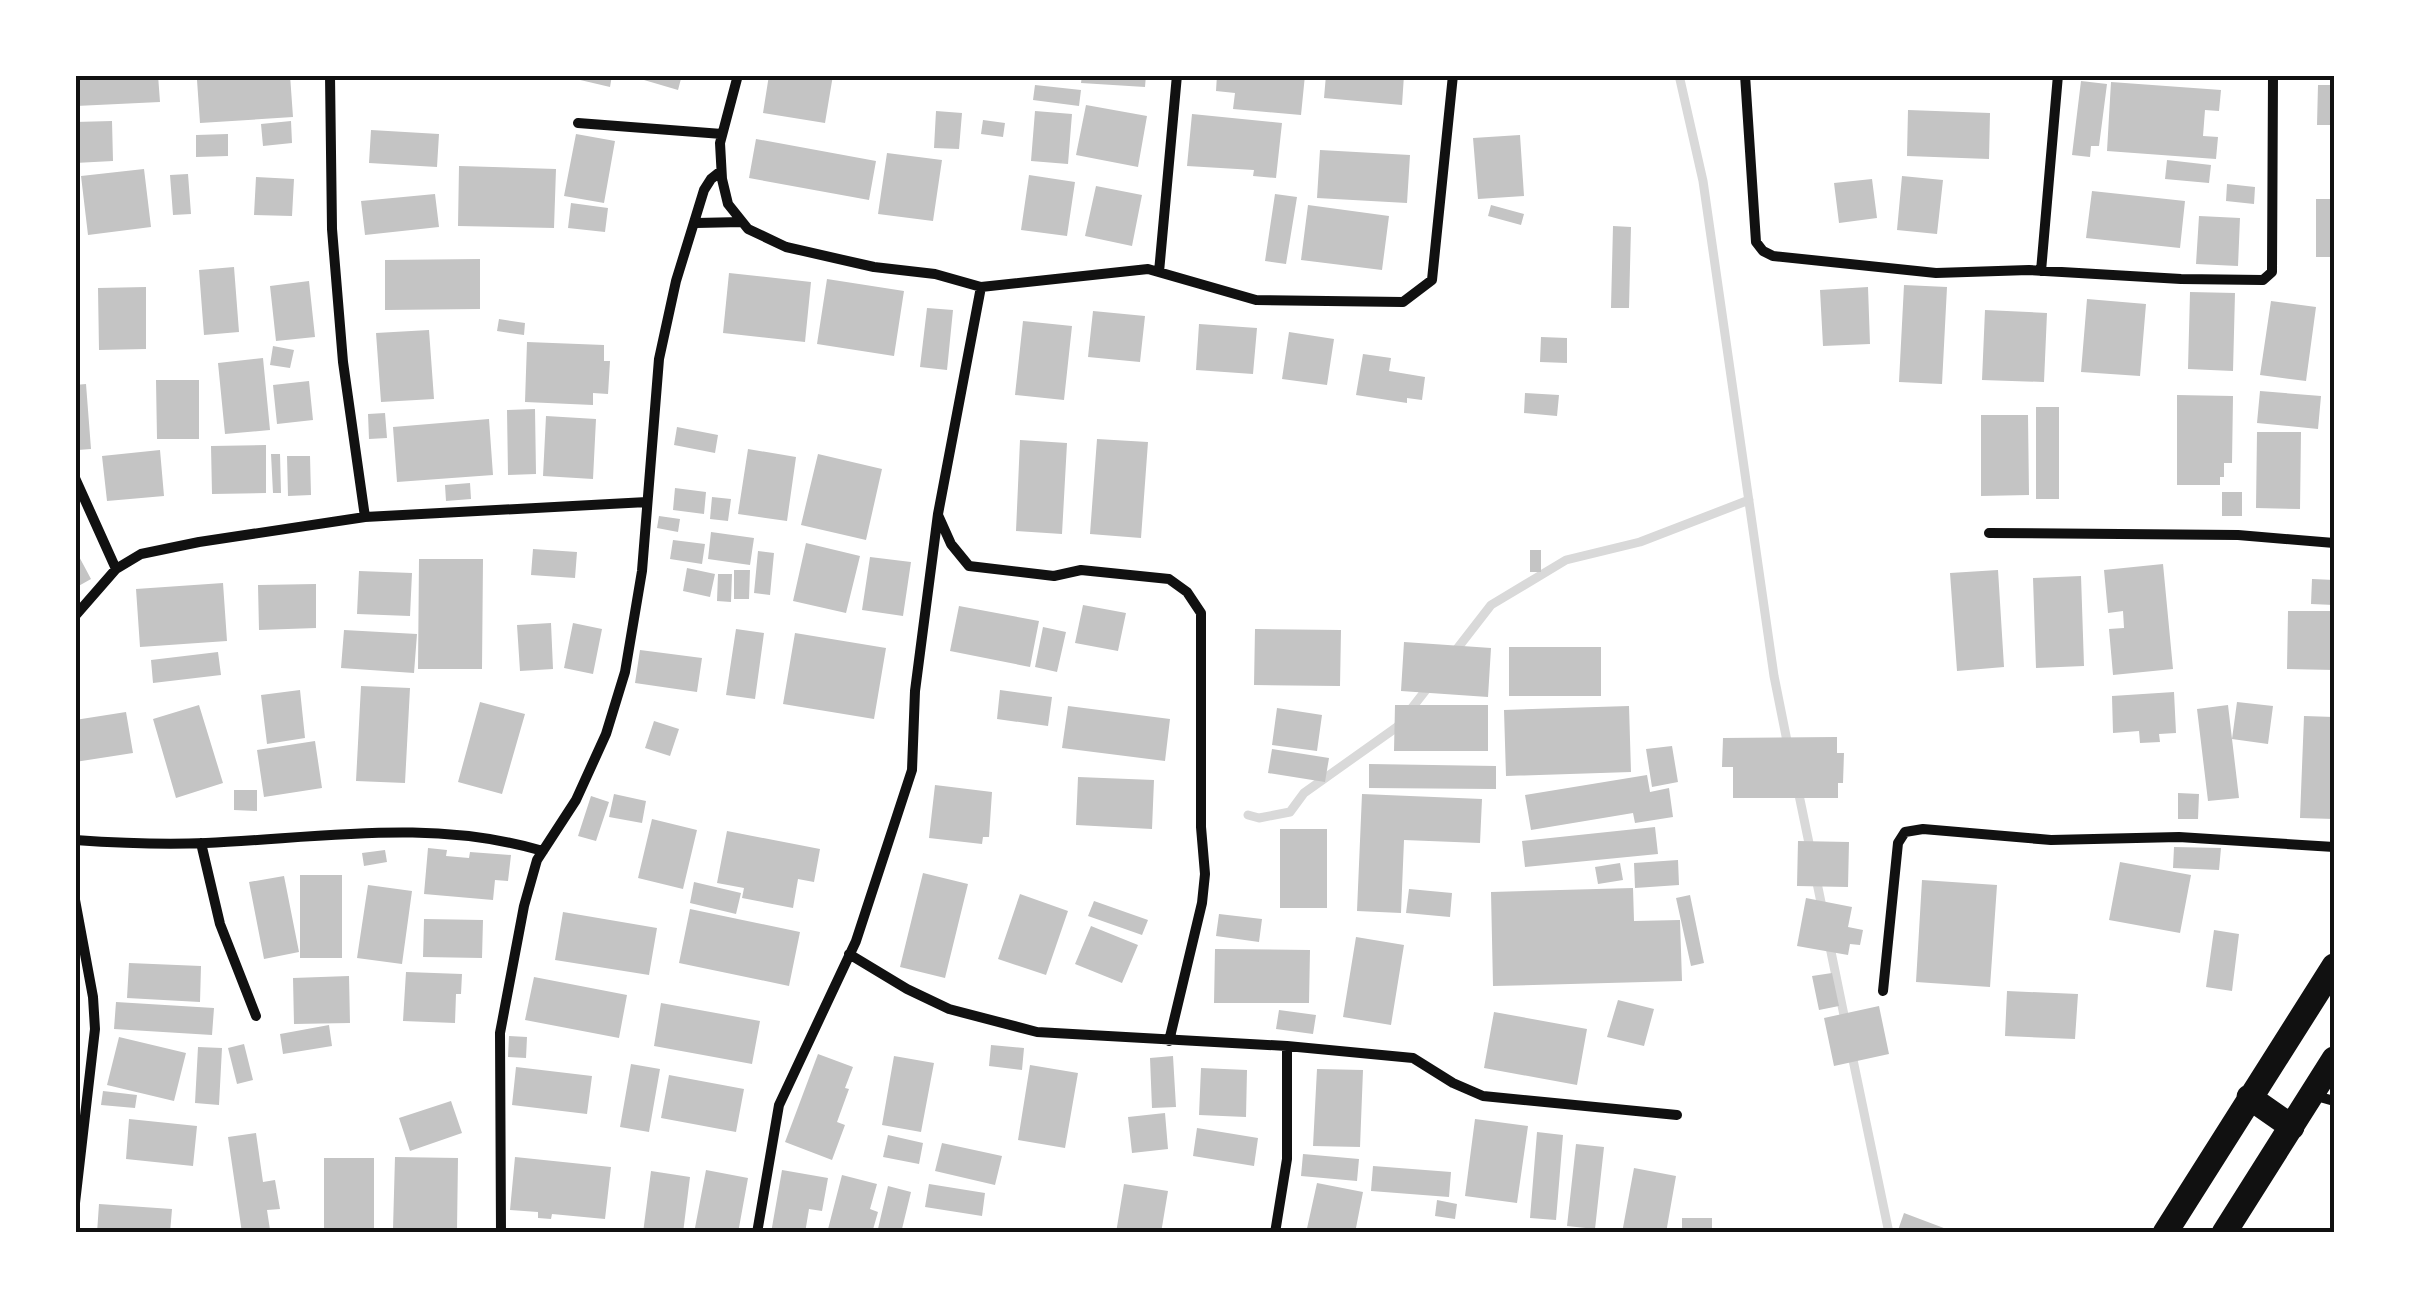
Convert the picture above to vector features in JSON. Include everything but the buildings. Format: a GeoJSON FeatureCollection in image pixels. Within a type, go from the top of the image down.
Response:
{"type":"FeatureCollection","features":[{"type":"Feature","properties":{"kind":"main road"},"geometry":{"type":"LineString","coordinates":[[2165,1233],[2334,966]]}},
{"type":"Feature","properties":{"kind":"main road"},"geometry":{"type":"LineString","coordinates":[[2224,1233],[2292,1127],[2323,1098],[2334,1059]]}},
{"type":"Feature","properties":{"kind":"main road"},"geometry":{"type":"LineString","coordinates":[[2249,1097],[2292,1127]]}},
{"type":"Feature","properties":{"kind":"street"},"geometry":{"type":"LineString","coordinates":[[330,75],[335,267],[343,362],[366,517]]}},
{"type":"Feature","properties":{"kind":"street"},"geometry":{"type":"LineString","coordinates":[[738,75],[722,134],[722,170],[728,204],[748,229],[786,247],[874,267],[935,274],[981,287],[1148,270],[1256,300],[1403,302],[1432,280],[1452,75]]}},
{"type":"Feature","properties":{"kind":"street"},"geometry":{"type":"LineString","coordinates":[[1159,272],[1177,75]]}},
{"type":"Feature","properties":{"kind":"street"},"geometry":{"type":"LineString","coordinates":[[1745,75],[1756,242],[1762,251],[1773,256],[1936,272],[2042,271],[2263,280],[2272,272],[2273,75]]}},
{"type":"Feature","properties":{"kind":"street"},"geometry":{"type":"LineString","coordinates":[[2042,271],[2058,75]]}},
{"type":"Feature","properties":{"kind":"street"},"geometry":{"type":"LineString","coordinates":[[578,123],[722,134]]}},
{"type":"Feature","properties":{"kind":"street"},"geometry":{"type":"LineString","coordinates":[[501,1233],[500,1033],[524,906],[537,860],[576,800],[606,734],[625,672],[642,571],[660,359],[676,280],[704,190],[722,170]]}},
{"type":"Feature","properties":{"kind":"street"},"geometry":{"type":"LineString","coordinates":[[696,223],[742,222]]}},
{"type":"Feature","properties":{"kind":"street"},"geometry":{"type":"LineString","coordinates":[[758,1233],[779,1105],[849,954],[912,770],[915,690],[938,514],[981,287]]}},
{"type":"Feature","properties":{"kind":"street"},"geometry":{"type":"LineString","coordinates":[[75,478],[116,569]]}},
{"type":"Feature","properties":{"kind":"street"},"geometry":{"type":"LineString","coordinates":[[75,616],[116,569],[141,554],[160,550],[366,517],[647,502]]}},
{"type":"Feature","properties":{"kind":"street"},"geometry":{"type":"LineString","coordinates":[[938,514],[951,544],[970,566],[1054,576],[1081,570],[1170,579],[1187,592],[1201,613],[1200,827],[1205,874],[1202,903],[1170,1041]]}},
{"type":"Feature","properties":{"kind":"street"},"geometry":{"type":"LineString","coordinates":[[1990,533],[2238,535],[2334,543]]}},
{"type":"Feature","properties":{"kind":"street"},"geometry":{"type":"LineString","coordinates":[[1883,991],[1898,843],[1905,832],[1924,829],[2050,840],[2179,837],[2334,847]]}},
{"type":"Feature","properties":{"kind":"street"},"geometry":{"type":"LineString","coordinates":[[75,840],[201,843],[428,831],[493,837],[542,851]]}},
{"type":"Feature","properties":{"kind":"street"},"geometry":{"type":"LineString","coordinates":[[201,843],[220,924],[256,1016]]}},
{"type":"Feature","properties":{"kind":"street"},"geometry":{"type":"LineString","coordinates":[[75,900],[94,997],[95,1028],[75,1204]]}},
{"type":"Feature","properties":{"kind":"street"},"geometry":{"type":"LineString","coordinates":[[849,954],[908,989],[950,1008],[1037,1032],[1287,1046],[1413,1058],[1482,1096],[1676,1114]]}},
{"type":"Feature","properties":{"kind":"street"},"geometry":{"type":"LineString","coordinates":[[1275,1233],[1288,1159],[1287,1046]]}},
{"type":"Feature","properties":{"kind":"waterway"},"geometry":{"type":"LineString","coordinates":[[1679,75],[1703,181],[1774,676],[1788,746]]}},
{"type":"Feature","properties":{"kind":"waterway"},"geometry":{"type":"LineString","coordinates":[[1453,654],[1491,605],[1566,560],[1640,542],[1749,500]]}},
{"type":"Feature","properties":{"kind":"waterway"},"geometry":{"type":"LineString","coordinates":[[1248,815],[1259,818],[1290,812],[1304,793],[1397,727],[1429,686]]}},
{"type":"Feature","properties":{"kind":"waterway"},"geometry":{"type":"LineString","coordinates":[[1798,790],[1810,848]]}},
{"type":"Feature","properties":{"kind":"waterway"},"geometry":{"type":"LineString","coordinates":[[1816,878],[1823,912]]}},
{"type":"Feature","properties":{"kind":"waterway"},"geometry":{"type":"LineString","coordinates":[[1829,942],[1846,1025]]}},
{"type":"Feature","properties":{"kind":"waterway"},"geometry":{"type":"LineString","coordinates":[[1852,1055],[1889,1233]]}}]}
